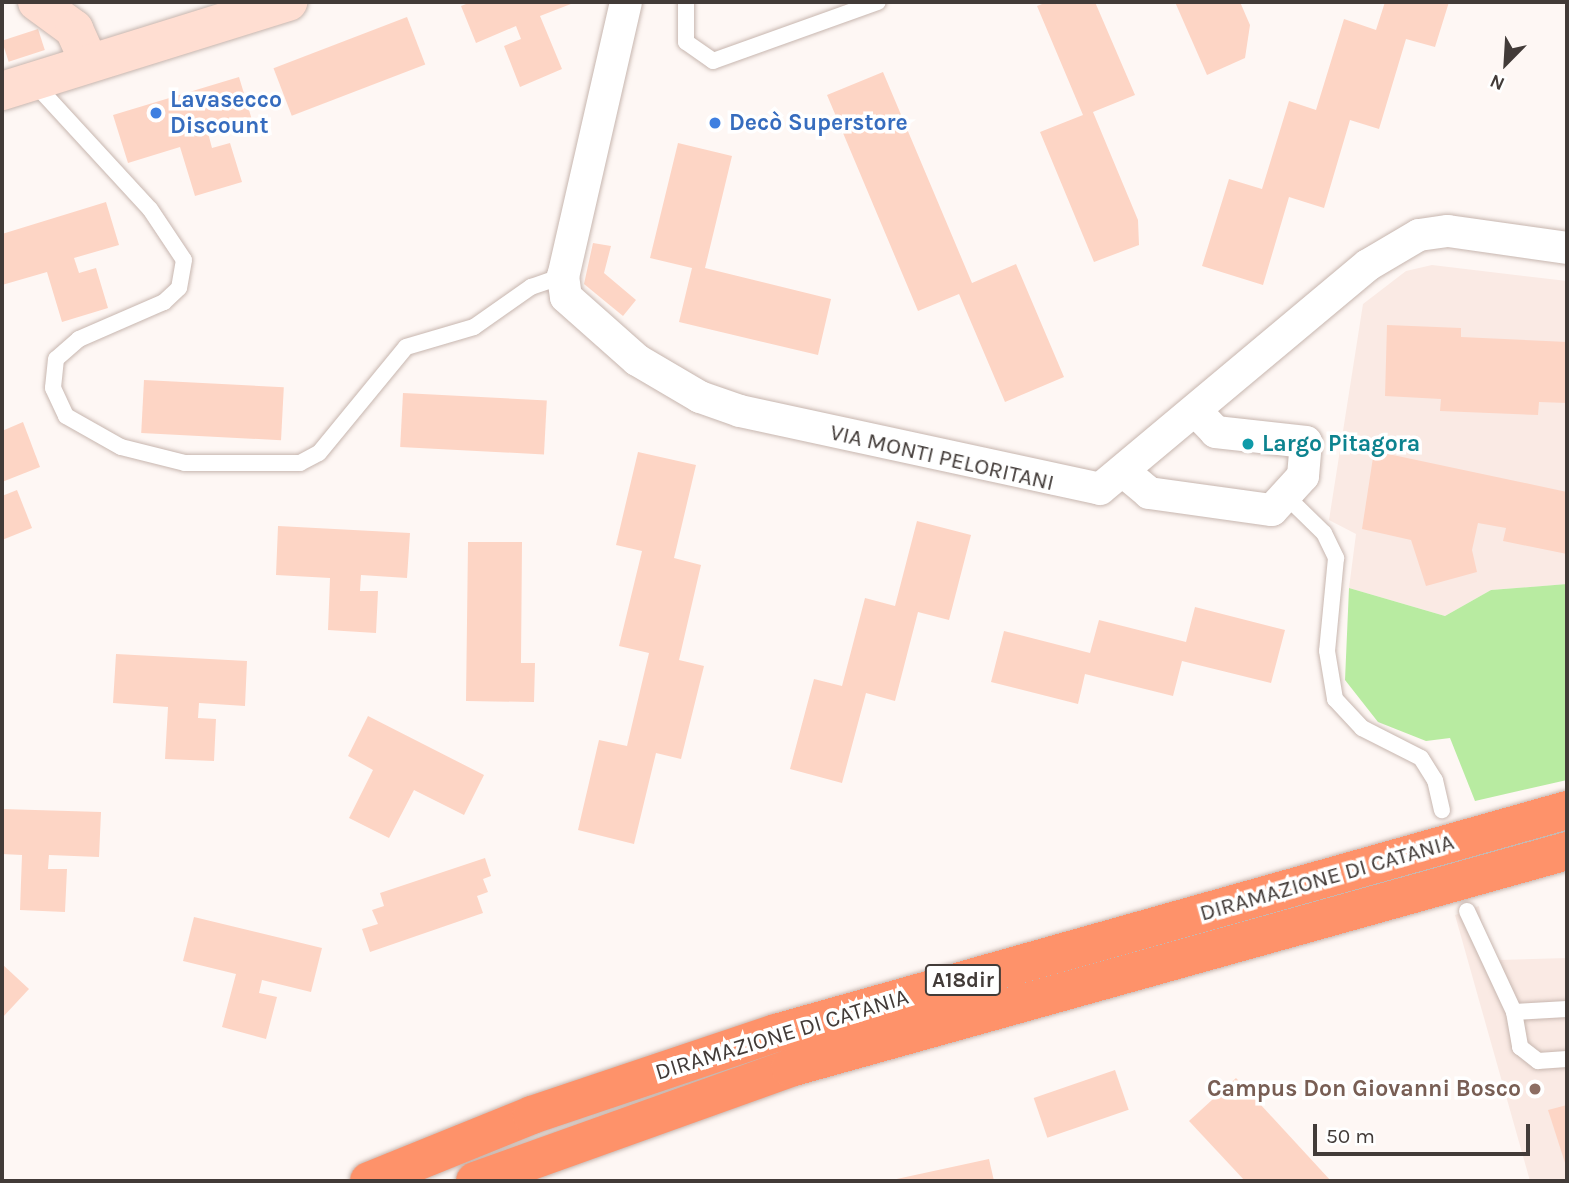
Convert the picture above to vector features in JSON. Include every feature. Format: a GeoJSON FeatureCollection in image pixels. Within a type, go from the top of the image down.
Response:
{"type":"FeatureCollection","features":[{"type":"Feature","properties":{"kind":"highway","name":"DIRAMAZIONE DI CATANIA"},"geometry":{"type":"LineString","coordinates":[[369,1181],[532,1115],[776,1033],[1567,810]]}},
{"type":"Feature","properties":{"kind":"highway","name":"DIRAMAZIONE DI CATANIA"},"geometry":{"type":"LineString","coordinates":[[475,1181],[790,1068],[1558,861]]}},
{"type":"Feature","properties":{"kind":"main road"},"geometry":{"type":"LineString","coordinates":[[37,2],[74,29],[89,63]]}},
{"type":"Feature","properties":{"kind":"main road"},"geometry":{"type":"LineString","coordinates":[[19,85],[288,2]]}},
{"type":"Feature","properties":{"kind":"street"},"geometry":{"type":"LineString","coordinates":[[563,276],[626,2]]}},
{"type":"Feature","properties":{"kind":"street","name":"VIA MONTI PELORITANI"},"geometry":{"type":"LineString","coordinates":[[563,276],[566,297],[637,360],[710,401],[1079,489],[1100,489],[1368,265],[1419,235],[1448,231],[1567,248]]}},
{"type":"Feature","properties":{"kind":"street"},"geometry":{"type":"LineString","coordinates":[[1122,471],[1149,493],[1272,510],[1303,476],[1306,442],[1216,432],[1195,410]]}},
{"type":"Feature","properties":{"kind":"lane"},"geometry":{"type":"LineString","coordinates":[[686,2],[686,42],[713,61],[878,2]]}},
{"type":"Feature","properties":{"kind":"lane"},"geometry":{"type":"LineString","coordinates":[[19,85],[150,209],[184,260],[179,288],[164,302],[63,348],[53,366],[53,388],[66,416],[121,447],[186,463],[299,463],[319,453],[407,347],[474,327],[531,287],[563,276]]}},
{"type":"Feature","properties":{"kind":"lane"},"geometry":{"type":"LineString","coordinates":[[1285,495],[1324,533],[1336,558],[1327,651],[1335,699],[1362,728],[1421,758],[1435,780],[1442,810]]}},
{"type":"Feature","properties":{"kind":"lane"},"geometry":{"type":"LineString","coordinates":[[1467,911],[1514,1012],[1520,1047],[1538,1061],[1567,1059]]}},
{"type":"Feature","properties":{"kind":"lane"},"geometry":{"type":"LineString","coordinates":[[1514,1012],[1567,1009]]}},
{"type":"Feature","properties":{"kind":"shaded area"},"geometry":{"type":"Polygon","coordinates":[[[1432,265],[1567,281],[1567,584],[1491,590],[1445,616],[1349,588],[1356,534],[1329,520],[1363,304],[1406,271],[1432,265]]]}},
{"type":"Feature","properties":{"kind":"shaded area","name":"Campus Don Giovanni Bosco"},"geometry":{"type":"Polygon","coordinates":[[[1479,906],[1485,941],[1498,960],[1567,958],[1567,1181],[1530,1181],[1455,915],[1479,906]]]}},
{"type":"Feature","properties":{"kind":"green space"},"geometry":{"type":"Polygon","coordinates":[[[1567,584],[1567,780],[1475,801],[1450,738],[1426,741],[1378,722],[1345,680],[1349,588],[1445,616],[1491,590],[1567,584]]]}},
{"type":"Feature","properties":{"kind":"building"},"geometry":{"type":"Polygon","coordinates":[[[471,2],[576,2],[540,16],[562,69],[520,87],[504,46],[521,39],[516,26],[476,43],[461,6],[471,2]]]}},
{"type":"Feature","properties":{"kind":"building"},"geometry":{"type":"Polygon","coordinates":[[[1047,2],[1095,2],[1135,95],[1093,112],[1138,220],[1139,245],[1094,262],[1040,132],[1083,115],[1037,6],[1047,2]]]}},
{"type":"Feature","properties":{"kind":"building"},"geometry":{"type":"Polygon","coordinates":[[[1175,2],[1240,2],[1250,25],[1245,58],[1207,75],[1175,2]]]}},
{"type":"Feature","properties":{"kind":"building"},"geometry":{"type":"Polygon","coordinates":[[[1385,2],[1449,2],[1435,47],[1406,39],[1379,129],[1350,120],[1324,208],[1289,197],[1263,285],[1202,266],[1229,179],[1262,189],[1289,101],[1316,110],[1344,19],[1376,30],[1385,2]]]}},
{"type":"Feature","properties":{"kind":"building"},"geometry":{"type":"Polygon","coordinates":[[[407,17],[425,65],[292,116],[273,68],[407,17]]]}},
{"type":"Feature","properties":{"kind":"building"},"geometry":{"type":"Polygon","coordinates":[[[38,29],[45,50],[9,62],[2,41],[38,29]]]}},
{"type":"Feature","properties":{"kind":"building"},"geometry":{"type":"Polygon","coordinates":[[[883,72],[972,283],[1016,264],[1064,377],[1005,402],[959,294],[918,311],[827,95],[883,72]]]}},
{"type":"Feature","properties":{"kind":"building"},"geometry":{"type":"Polygon","coordinates":[[[239,77],[252,120],[208,133],[212,148],[230,143],[242,182],[195,196],[180,147],[128,163],[113,115],[239,77]]]}},
{"type":"Feature","properties":{"kind":"building"},"geometry":{"type":"Polygon","coordinates":[[[678,143],[732,156],[705,268],[831,299],[818,355],[679,322],[692,268],[650,258],[678,143]]]}},
{"type":"Feature","properties":{"kind":"building"},"geometry":{"type":"Polygon","coordinates":[[[106,202],[119,245],[74,258],[79,273],[96,268],[108,308],[62,322],[47,272],[2,285],[2,234],[106,202]]]}},
{"type":"Feature","properties":{"kind":"building"},"geometry":{"type":"Polygon","coordinates":[[[593,243],[611,246],[604,273],[636,300],[623,316],[584,284],[593,243]]]}},
{"type":"Feature","properties":{"kind":"building"},"geometry":{"type":"Polygon","coordinates":[[[1387,325],[1461,328],[1461,337],[1567,342],[1567,403],[1539,402],[1538,415],[1440,411],[1441,399],[1385,396],[1387,325]]]}},
{"type":"Feature","properties":{"kind":"building"},"geometry":{"type":"Polygon","coordinates":[[[144,380],[284,387],[281,440],[141,433],[144,380]]]}},
{"type":"Feature","properties":{"kind":"building"},"geometry":{"type":"Polygon","coordinates":[[[403,393],[547,401],[544,454],[400,447],[403,393]]]}},
{"type":"Feature","properties":{"kind":"building"},"geometry":{"type":"Polygon","coordinates":[[[23,422],[40,467],[2,482],[2,431],[23,422]]]}},
{"type":"Feature","properties":{"kind":"building"},"geometry":{"type":"Polygon","coordinates":[[[1374,451],[1567,492],[1567,554],[1503,541],[1506,528],[1478,523],[1472,550],[1477,572],[1426,586],[1411,540],[1362,529],[1374,451]]]}},
{"type":"Feature","properties":{"kind":"building"},"geometry":{"type":"Polygon","coordinates":[[[638,452],[696,465],[674,558],[701,565],[679,660],[704,666],[681,759],[656,753],[634,844],[578,830],[599,740],[627,746],[649,653],[619,646],[642,551],[616,545],[638,452]]]}},
{"type":"Feature","properties":{"kind":"building"},"geometry":{"type":"Polygon","coordinates":[[[17,490],[32,528],[2,540],[2,496],[17,490]]]}},
{"type":"Feature","properties":{"kind":"building"},"geometry":{"type":"Polygon","coordinates":[[[917,521],[971,535],[949,620],[918,612],[895,701],[866,693],[842,783],[790,769],[814,679],[842,686],[865,598],[895,606],[917,521]]]}},
{"type":"Feature","properties":{"kind":"building"},"geometry":{"type":"Polygon","coordinates":[[[278,526],[410,533],[407,578],[361,575],[360,591],[378,591],[376,633],[328,630],[330,578],[276,575],[278,526]]]}},
{"type":"Feature","properties":{"kind":"building"},"geometry":{"type":"Polygon","coordinates":[[[468,542],[522,542],[521,663],[535,663],[534,702],[466,701],[468,542]]]}},
{"type":"Feature","properties":{"kind":"building"},"geometry":{"type":"Polygon","coordinates":[[[1195,607],[1285,630],[1271,683],[1182,661],[1173,696],[1085,674],[1078,704],[991,682],[1004,631],[1090,653],[1099,620],[1186,642],[1195,607]]]}},
{"type":"Feature","properties":{"kind":"building"},"geometry":{"type":"Polygon","coordinates":[[[116,654],[247,661],[245,706],[199,703],[198,718],[216,719],[214,761],[165,759],[168,707],[113,703],[116,654]]]}},
{"type":"Feature","properties":{"kind":"building"},"geometry":{"type":"Polygon","coordinates":[[[368,716],[484,775],[464,815],[414,790],[389,838],[349,818],[373,770],[348,756],[368,716]]]}},
{"type":"Feature","properties":{"kind":"building"},"geometry":{"type":"Polygon","coordinates":[[[2,809],[101,812],[99,857],[49,855],[48,869],[67,869],[65,912],[20,910],[22,855],[2,854],[2,809]]]}},
{"type":"Feature","properties":{"kind":"building"},"geometry":{"type":"Polygon","coordinates":[[[485,858],[491,876],[483,879],[488,892],[477,896],[483,913],[370,952],[362,929],[378,924],[372,910],[384,906],[380,893],[485,858]]]}},
{"type":"Feature","properties":{"kind":"building"},"geometry":{"type":"Polygon","coordinates":[[[194,917],[322,948],[311,992],[262,980],[259,993],[277,997],[266,1039],[222,1027],[236,974],[183,961],[194,917]]]}},
{"type":"Feature","properties":{"kind":"building"},"geometry":{"type":"Polygon","coordinates":[[[2,964],[29,989],[2,1018],[2,964]]]}},
{"type":"Feature","properties":{"kind":"building"},"geometry":{"type":"Polygon","coordinates":[[[1115,1070],[1129,1110],[1047,1138],[1034,1098],[1115,1070]]]}},
{"type":"Feature","properties":{"kind":"building"},"geometry":{"type":"Polygon","coordinates":[[[1236,1078],[1331,1181],[1245,1181],[1189,1121],[1236,1078]]]}},
{"type":"Feature","properties":{"kind":"building"},"geometry":{"type":"Polygon","coordinates":[[[1567,1105],[1567,1169],[1548,1110],[1567,1105]]]}},
{"type":"Feature","properties":{"kind":"building"},"geometry":{"type":"Polygon","coordinates":[[[989,1159],[994,1181],[892,1181],[892,1180],[989,1159]]]}},
{"type":"Feature","properties":{"kind":"place","name":"Lavasecco Discount"},"geometry":{"type":"Point","coordinates":[156,113]}},
{"type":"Feature","properties":{"kind":"place","name":"Decò Superstore"},"geometry":{"type":"Point","coordinates":[715,123]}},
{"type":"Feature","properties":{"kind":"place","name":"Largo Pitagora"},"geometry":{"type":"Point","coordinates":[1248,444]}},
{"type":"Feature","properties":{"kind":"place","name":"Campus Don Giovanni Bosco"},"geometry":{"type":"Point","coordinates":[1535,1089]}}]}
